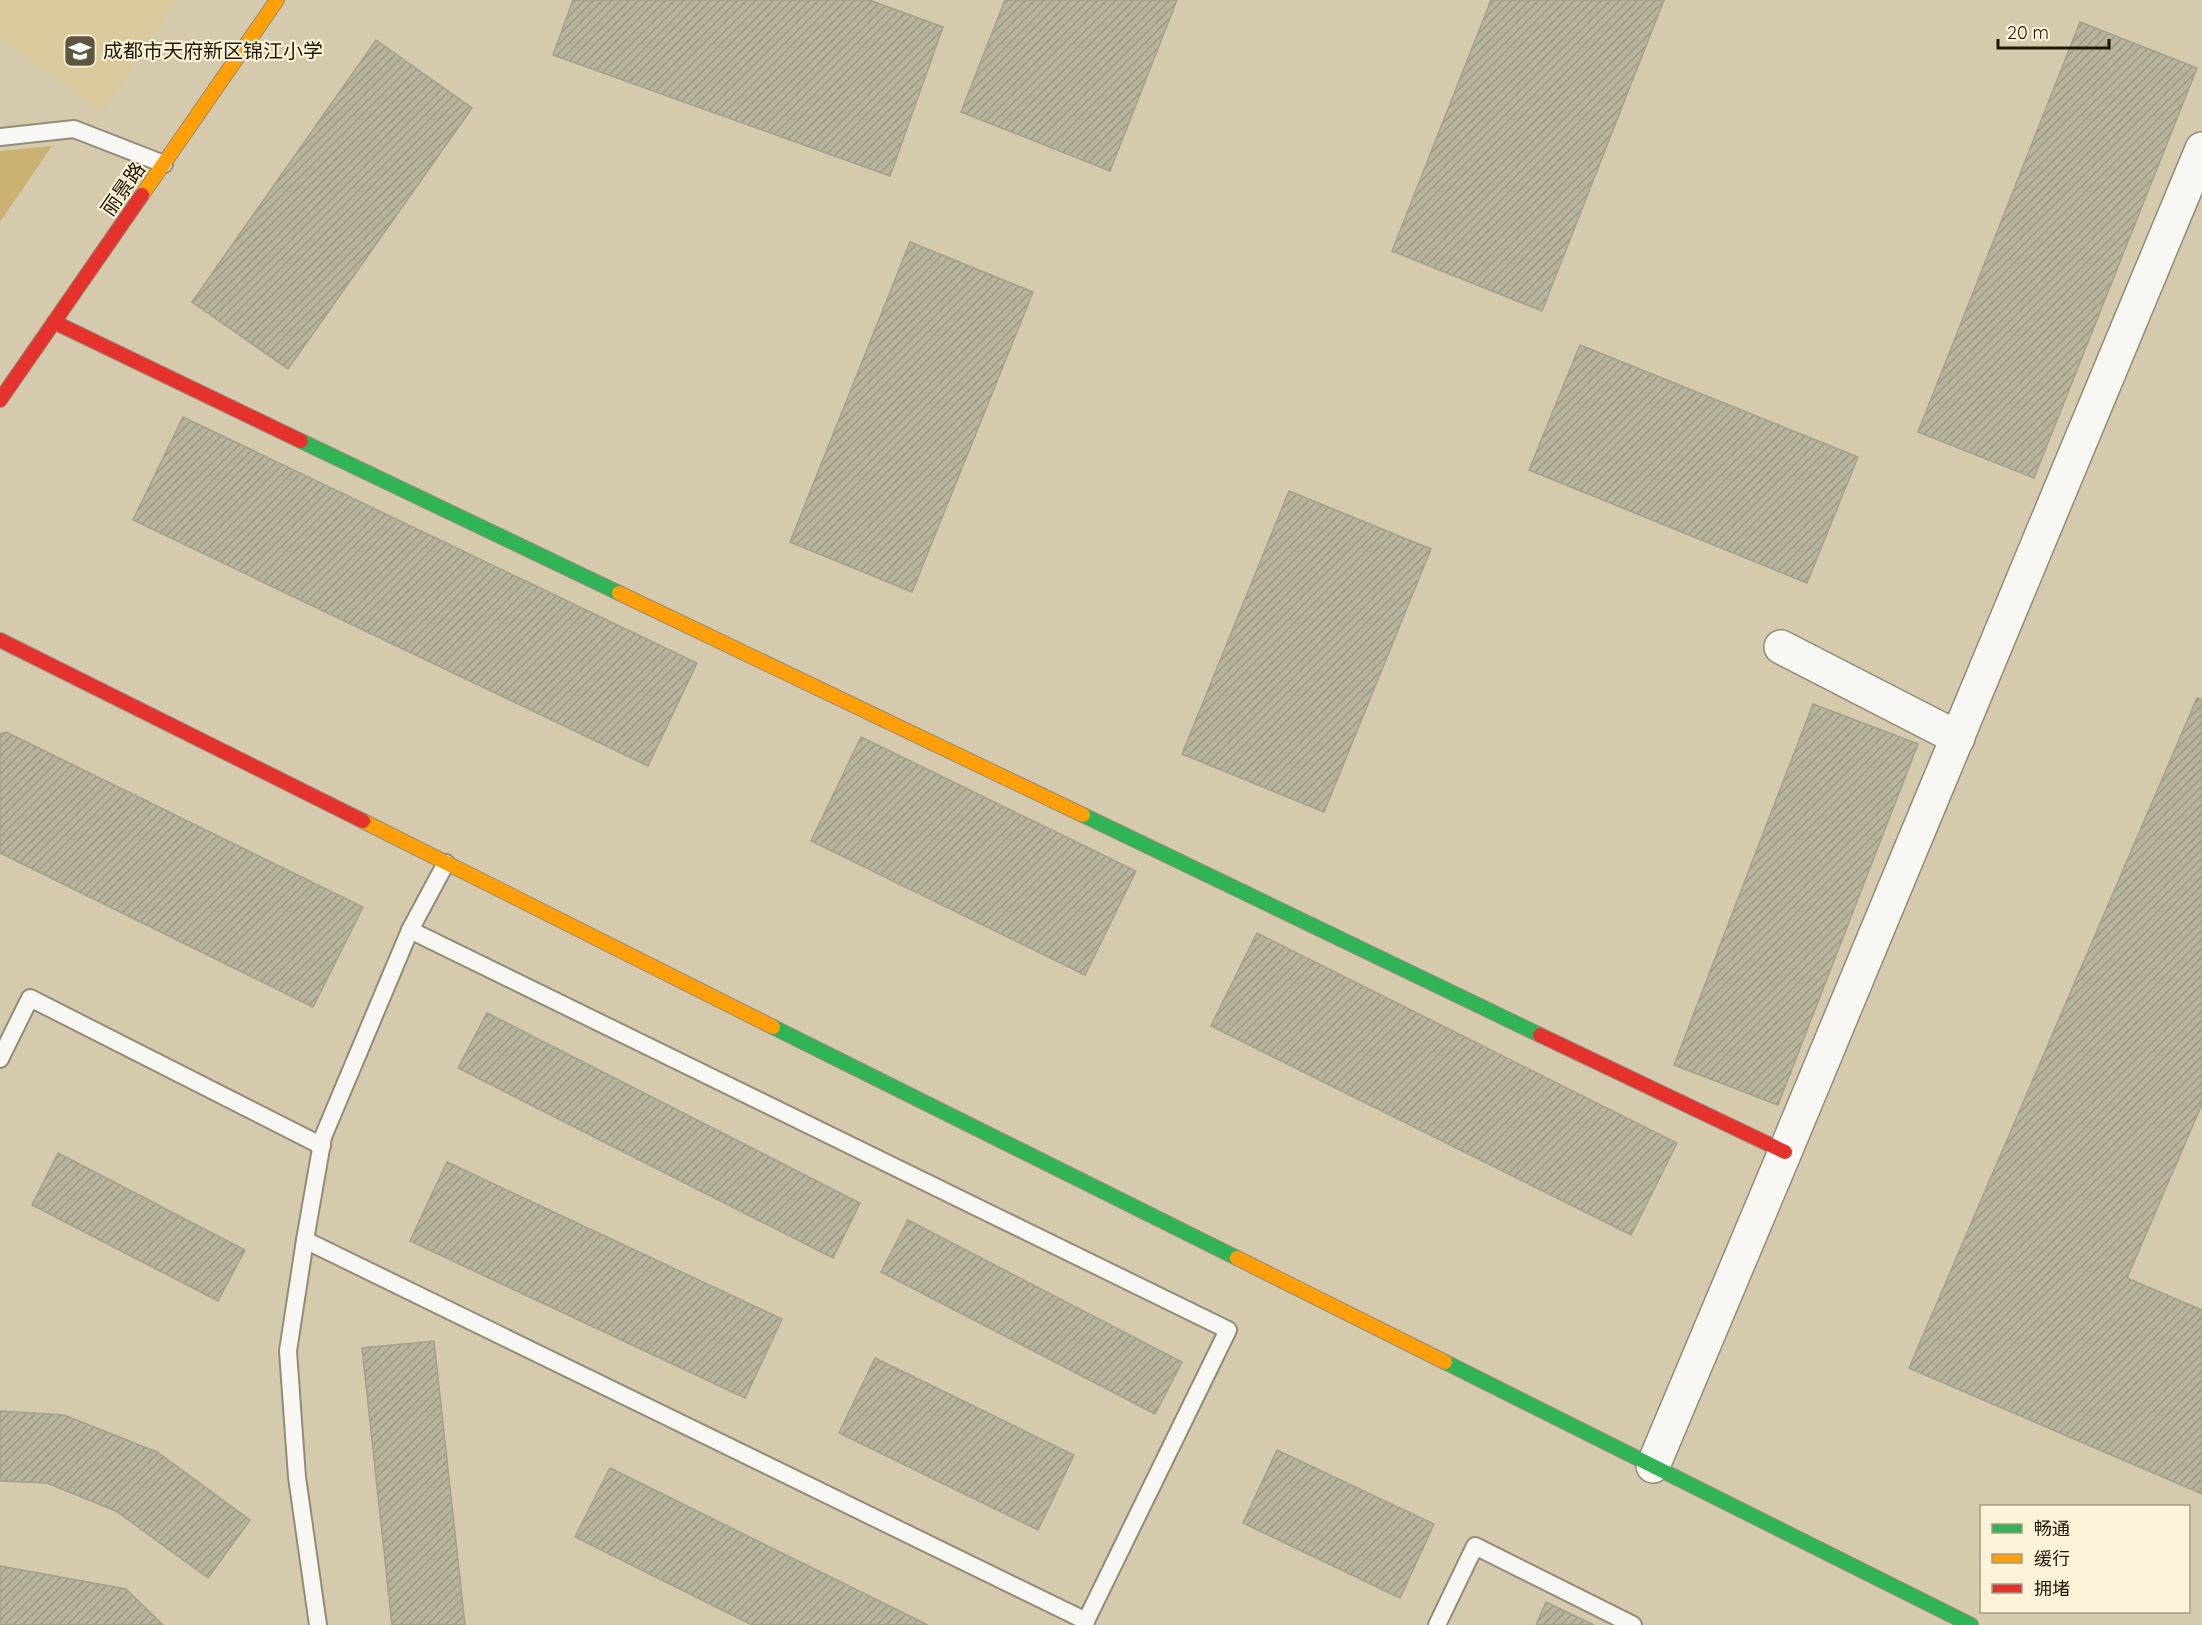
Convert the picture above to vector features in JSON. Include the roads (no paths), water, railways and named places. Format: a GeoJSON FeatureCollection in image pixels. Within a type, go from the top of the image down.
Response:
{"type":"FeatureCollection","features":[{"type":"Feature","properties":{"kind":"street","name":"丽景路"},"geometry":{"type":"LineString","coordinates":[[0,400],[277,0]]}},
{"type":"Feature","properties":{"kind":"street"},"geometry":{"type":"LineString","coordinates":[[1653,1466],[2202,149]]}},
{"type":"Feature","properties":{"kind":"street"},"geometry":{"type":"LineString","coordinates":[[54,322],[1785,1152]]}},
{"type":"Feature","properties":{"kind":"street"},"geometry":{"type":"LineString","coordinates":[[0,640],[1971,1625]]}},
{"type":"Feature","properties":{"kind":"street"},"geometry":{"type":"LineString","coordinates":[[1781,647],[1958,738]]}},
{"type":"Feature","properties":{"kind":"lane"},"geometry":{"type":"LineString","coordinates":[[0,137],[74,129],[164,164]]}},
{"type":"Feature","properties":{"kind":"lane"},"geometry":{"type":"LineString","coordinates":[[318,1625],[297,1477],[288,1351],[305,1240],[324,1137],[410,930],[446,863]]}},
{"type":"Feature","properties":{"kind":"lane"},"geometry":{"type":"LineString","coordinates":[[305,1240],[1085,1623],[1228,1330],[410,930]]}},
{"type":"Feature","properties":{"kind":"lane"},"geometry":{"type":"LineString","coordinates":[[0,1059],[30,998],[322,1146]]}},
{"type":"Feature","properties":{"kind":"lane"},"geometry":{"type":"LineString","coordinates":[[1437,1625],[1475,1546],[1633,1625]]}},
{"type":"Feature","properties":{"kind":"place","name":"成都市天府新区锦江小学"},"geometry":{"type":"Point","coordinates":[80,51]}}]}
